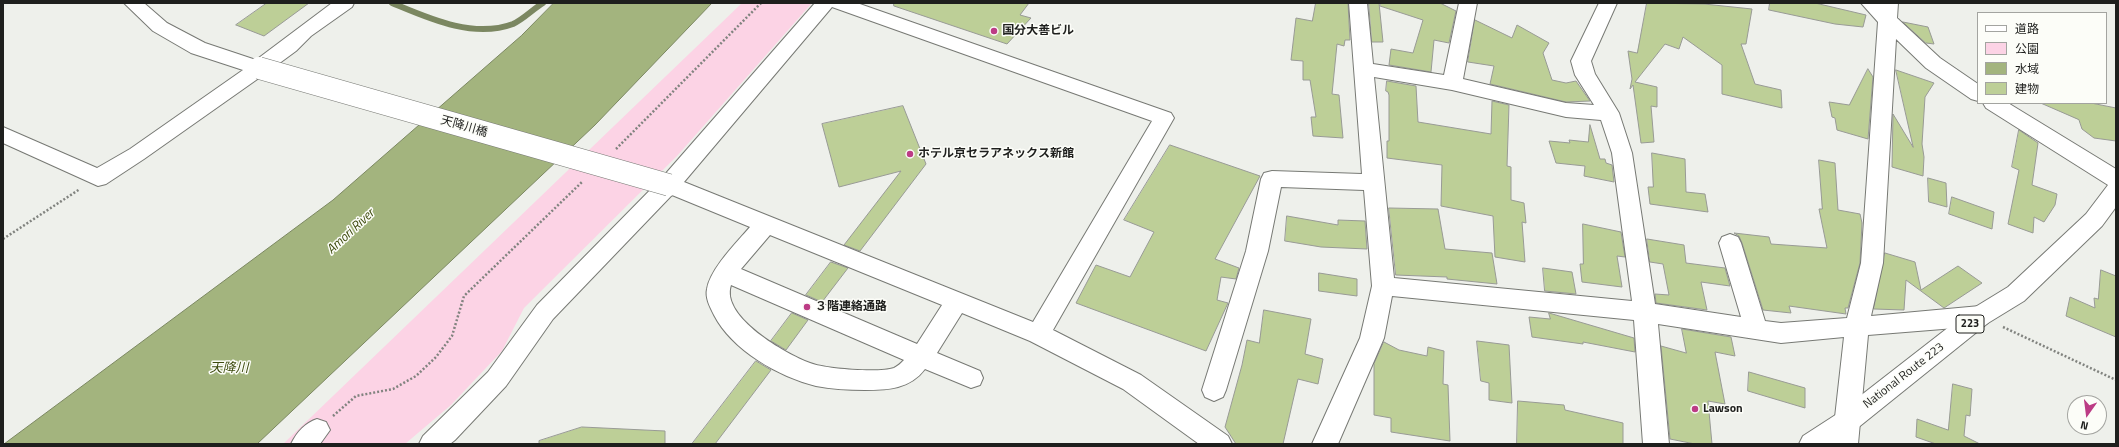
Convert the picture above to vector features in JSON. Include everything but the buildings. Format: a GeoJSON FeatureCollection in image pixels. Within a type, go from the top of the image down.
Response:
{"type":"FeatureCollection","features":[{"type":"Feature","properties":{"kind":"main road","name":"天降川橋"},"geometry":{"type":"LineString","coordinates":[[133,3],[160,27],[198,48],[259,68],[669,185],[957,301],[1038,334],[1132,382],[1219,444]]}},
{"type":"Feature","properties":{"kind":"main road"},"geometry":{"type":"LineString","coordinates":[[3,134],[98,178],[137,154],[259,68],[289,46],[304,32],[345,3]]}},
{"type":"Feature","properties":{"kind":"main road"},"geometry":{"type":"LineString","coordinates":[[432,444],[446,432],[497,379],[545,312],[669,185],[825,3]]}},
{"type":"Feature","properties":{"kind":"main road"},"geometry":{"type":"LineString","coordinates":[[839,3],[1164,118],[1038,334]]}},
{"type":"Feature","properties":{"kind":"main road"},"geometry":{"type":"LineString","coordinates":[[1325,444],[1372,338],[1383,286],[1358,3]]}},
{"type":"Feature","properties":{"kind":"main road"},"geometry":{"type":"LineString","coordinates":[[1452,83],[1468,3]]}},
{"type":"Feature","properties":{"kind":"main road"},"geometry":{"type":"LineString","coordinates":[[1608,3],[1581,61],[1585,75],[1609,113],[1622,153],[1645,312],[1656,444]]}},
{"type":"Feature","properties":{"kind":"main road"},"geometry":{"type":"LineString","coordinates":[[1870,3],[1888,11],[1933,63],[1977,93]]}},
{"type":"Feature","properties":{"kind":"main road"},"geometry":{"type":"LineString","coordinates":[[1846,433],[1857,327],[1872,263],[1888,11]]}},
{"type":"Feature","properties":{"kind":"main road"},"geometry":{"type":"LineString","coordinates":[[1364,69],[1452,83],[1566,110],[1609,113]]}},
{"type":"Feature","properties":{"kind":"main road"},"geometry":{"type":"LineString","coordinates":[[1995,104],[2116,179]]}},
{"type":"Feature","properties":{"kind":"main road"},"geometry":{"type":"LineString","coordinates":[[1214,390],[1257,251],[1272,179],[1374,182]]}},
{"type":"Feature","properties":{"kind":"main road","name":"National Route 223"},"geometry":{"type":"LineString","coordinates":[[1812,444],[1846,433],[1980,316],[2016,294],[2054,260],[2094,220],[2116,191]]}},
{"type":"Feature","properties":{"kind":"main road"},"geometry":{"type":"LineString","coordinates":[[766,224],[726,273],[718,290],[719,301],[724,315],[750,340],[788,365],[815,375],[881,381],[903,376],[915,366],[920,356],[957,301]]}},
{"type":"Feature","properties":{"kind":"main road"},"geometry":{"type":"LineString","coordinates":[[1730,243],[1756,329]]}},
{"type":"Feature","properties":{"kind":"main road"},"geometry":{"type":"LineString","coordinates":[[726,273],[971,378]]}},
{"type":"Feature","properties":{"kind":"main road"},"geometry":{"type":"LineString","coordinates":[[1383,286],[1645,312],[1781,333],[1980,316]]}},
{"type":"Feature","properties":{"kind":"path"},"geometry":{"type":"LineString","coordinates":[[614,152],[761,3]]}},
{"type":"Feature","properties":{"kind":"path"},"geometry":{"type":"LineString","coordinates":[[3,240],[98,178]]}},
{"type":"Feature","properties":{"kind":"path"},"geometry":{"type":"LineString","coordinates":[[311,437],[356,396],[393,389],[416,376],[452,336],[459,317],[464,296],[585,180]]}},
{"type":"Feature","properties":{"kind":"path"},"geometry":{"type":"LineString","coordinates":[[1980,316],[2116,380]]}},
{"type":"Feature","properties":{"kind":"green space"},"geometry":{"type":"Polygon","coordinates":[[[742,3],[812,3],[677,156],[524,308],[502,351],[451,405],[405,444],[283,444],[742,3]]]}},
{"type":"Feature","properties":{"kind":"water","name":"天降川"},"geometry":{"type":"Polygon","coordinates":[[[554,3],[712,3],[595,125],[257,444],[4,444],[333,200],[521,36],[554,3]]]}},
{"type":"Feature","properties":{"kind":"waterway"},"geometry":{"type":"LineString","coordinates":[[392,3],[420,15],[451,25],[482,29],[498,28],[513,24],[543,3]]}},
{"type":"Feature","properties":{"kind":"place","name":"国分大善ビル"},"geometry":{"type":"Point","coordinates":[994,31]}},
{"type":"Feature","properties":{"kind":"place","name":"ホテル京セラアネックス新館"},"geometry":{"type":"Point","coordinates":[910,154]}},
{"type":"Feature","properties":{"kind":"place","name":"３階連絡通路"},"geometry":{"type":"Point","coordinates":[807,307]}},
{"type":"Feature","properties":{"kind":"place","name":"Lawson"},"geometry":{"type":"Point","coordinates":[1695,409]}},
{"type":"Feature","properties":{"kind":"water label","name":"Amori River"},"geometry":{"type":"Point","coordinates":[351,232]}}]}
